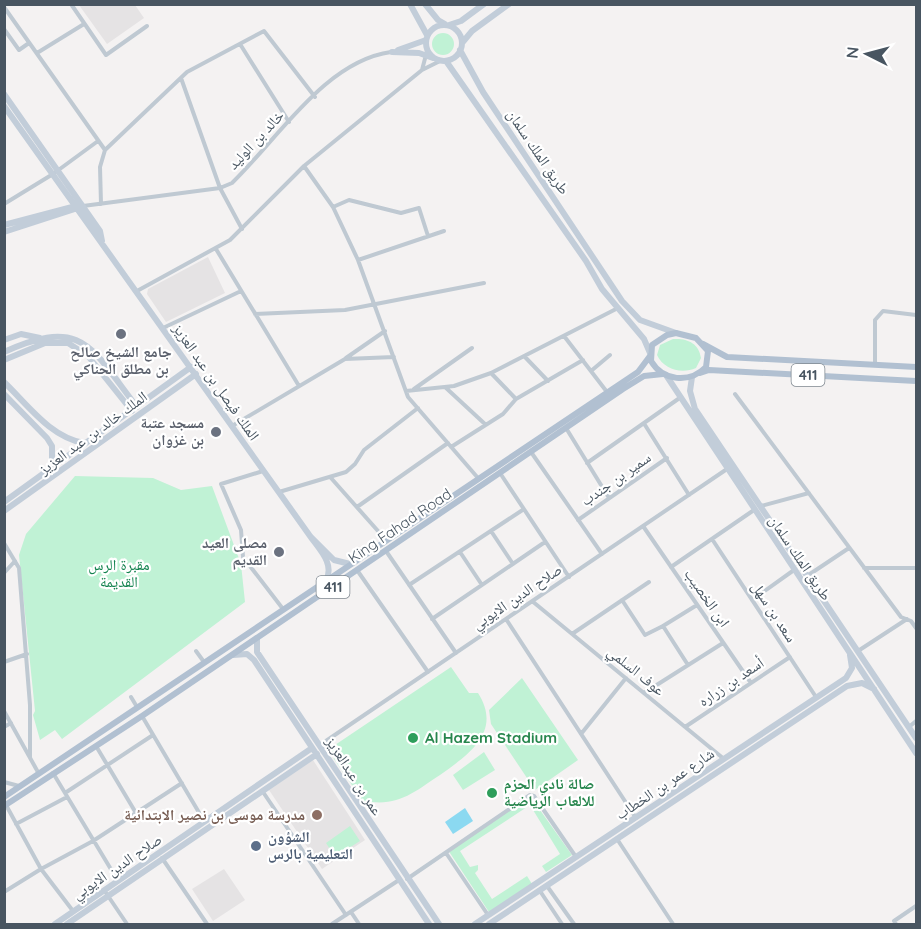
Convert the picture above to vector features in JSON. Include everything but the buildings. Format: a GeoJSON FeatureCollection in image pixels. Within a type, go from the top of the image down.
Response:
{"type":"FeatureCollection","features":[{"type":"Feature","properties":{"kind":"main road"},"geometry":{"type":"LineString","coordinates":[[676,333],[696,338],[703,344],[708,359],[700,373],[692,377],[682,379],[664,375],[655,368],[650,355],[658,339],[676,333]]}},
{"type":"Feature","properties":{"kind":"main road","name":"411"},"geometry":{"type":"LineString","coordinates":[[703,344],[727,357],[916,367]]}},
{"type":"Feature","properties":{"kind":"main road","name":"King Fahad Road"},"geometry":{"type":"LineString","coordinates":[[4,796],[638,372],[650,355]]}},
{"type":"Feature","properties":{"kind":"main road","name":"411"},"geometry":{"type":"LineString","coordinates":[[700,373],[709,370],[916,381]]}},
{"type":"Feature","properties":{"kind":"main road","name":"King Fahad Road"},"geometry":{"type":"LineString","coordinates":[[5,805],[142,716],[644,376],[664,375]]}},
{"type":"Feature","properties":{"kind":"main road"},"geometry":{"type":"LineString","coordinates":[[90,740],[95,746]]}},
{"type":"Feature","properties":{"kind":"street"},"geometry":{"type":"LineString","coordinates":[[71,4],[106,55],[147,26]]}},
{"type":"Feature","properties":{"kind":"street"},"geometry":{"type":"LineString","coordinates":[[410,4],[427,37],[427,53],[422,70]]}},
{"type":"Feature","properties":{"kind":"street"},"geometry":{"type":"LineString","coordinates":[[425,4],[438,20],[459,32],[461,47]]}},
{"type":"Feature","properties":{"kind":"street"},"geometry":{"type":"LineString","coordinates":[[392,52],[427,37],[435,27],[461,21],[484,4]]}},
{"type":"Feature","properties":{"kind":"street"},"geometry":{"type":"LineString","coordinates":[[137,291],[216,249],[242,229],[304,166],[422,70],[440,60],[454,57],[472,31],[509,4]]}},
{"type":"Feature","properties":{"kind":"street"},"geometry":{"type":"LineString","coordinates":[[4,7],[105,150]]}},
{"type":"Feature","properties":{"kind":"street"},"geometry":{"type":"LineString","coordinates":[[37,53],[84,24]]}},
{"type":"Feature","properties":{"kind":"street"},"geometry":{"type":"LineString","coordinates":[[4,29],[19,50],[29,43]]}},
{"type":"Feature","properties":{"kind":"street"},"geometry":{"type":"LineString","coordinates":[[101,204],[100,167],[105,150],[187,72],[264,31],[315,97]]}},
{"type":"Feature","properties":{"kind":"street"},"geometry":{"type":"LineString","coordinates":[[240,44],[289,122]]}},
{"type":"Feature","properties":{"kind":"street","name":"طريق الملك سلمان"},"geometry":{"type":"LineString","coordinates":[[461,47],[483,92],[622,301],[640,320],[676,333]]}},
{"type":"Feature","properties":{"kind":"street"},"geometry":{"type":"LineString","coordinates":[[392,52],[427,53],[440,60]]}},
{"type":"Feature","properties":{"kind":"street","name":"خالد بن الوليد"},"geometry":{"type":"LineString","coordinates":[[4,225],[78,207],[220,188],[238,177],[289,122],[352,65],[374,55],[392,52]]}},
{"type":"Feature","properties":{"kind":"street","name":"طريق الملك سلمان"},"geometry":{"type":"LineString","coordinates":[[440,60],[618,308],[644,339],[650,355]]}},
{"type":"Feature","properties":{"kind":"street"},"geometry":{"type":"LineString","coordinates":[[181,78],[220,188],[242,229]]}},
{"type":"Feature","properties":{"kind":"street","name":"الملك فيصل بن عبد العزيز"},"geometry":{"type":"LineString","coordinates":[[4,94],[78,207],[310,536]]}},
{"type":"Feature","properties":{"kind":"street","name":"الملك فيصل بن عبد العزيز"},"geometry":{"type":"LineString","coordinates":[[5,107],[55,172]]}},
{"type":"Feature","properties":{"kind":"street"},"geometry":{"type":"LineString","coordinates":[[5,204],[99,141]]}},
{"type":"Feature","properties":{"kind":"street"},"geometry":{"type":"LineString","coordinates":[[304,166],[333,207],[358,260],[406,391],[478,478]]}},
{"type":"Feature","properties":{"kind":"street"},"geometry":{"type":"LineString","coordinates":[[333,207],[349,200],[401,213],[419,208],[428,236]]}},
{"type":"Feature","properties":{"kind":"street","name":"خالد بن الوليد"},"geometry":{"type":"LineString","coordinates":[[4,232],[78,207]]}},
{"type":"Feature","properties":{"kind":"street"},"geometry":{"type":"LineString","coordinates":[[358,260],[444,231]]}},
{"type":"Feature","properties":{"kind":"street"},"geometry":{"type":"LineString","coordinates":[[216,249],[299,386]]}},
{"type":"Feature","properties":{"kind":"street"},"geometry":{"type":"LineString","coordinates":[[255,314],[336,311],[484,283]]}},
{"type":"Feature","properties":{"kind":"street"},"geometry":{"type":"LineString","coordinates":[[163,328],[241,291]]}},
{"type":"Feature","properties":{"kind":"street"},"geometry":{"type":"LineString","coordinates":[[406,391],[445,387],[491,373],[618,308]]}},
{"type":"Feature","properties":{"kind":"street"},"geometry":{"type":"LineString","coordinates":[[875,365],[875,320],[883,311],[916,315]]}},
{"type":"Feature","properties":{"kind":"street"},"geometry":{"type":"LineString","coordinates":[[232,426],[345,358],[385,331]]}},
{"type":"Feature","properties":{"kind":"street"},"geometry":{"type":"LineString","coordinates":[[4,340],[21,334],[40,338]]}},
{"type":"Feature","properties":{"kind":"street"},"geometry":{"type":"LineString","coordinates":[[4,352],[40,338],[60,335],[81,342],[102,363],[135,409]]}},
{"type":"Feature","properties":{"kind":"street"},"geometry":{"type":"LineString","coordinates":[[564,336],[607,392]]}},
{"type":"Feature","properties":{"kind":"street"},"geometry":{"type":"LineString","coordinates":[[4,360],[13,354],[45,343],[68,343],[88,356],[135,409]]}},
{"type":"Feature","properties":{"kind":"street"},"geometry":{"type":"LineString","coordinates":[[412,390],[472,348]]}},
{"type":"Feature","properties":{"kind":"street"},"geometry":{"type":"LineString","coordinates":[[591,371],[610,355]]}},
{"type":"Feature","properties":{"kind":"street"},"geometry":{"type":"LineString","coordinates":[[345,358],[394,357]]}},
{"type":"Feature","properties":{"kind":"street"},"geometry":{"type":"LineString","coordinates":[[525,357],[548,381]]}},
{"type":"Feature","properties":{"kind":"street"},"geometry":{"type":"LineString","coordinates":[[357,507],[450,445],[486,425],[502,414],[516,399],[583,360]]}},
{"type":"Feature","properties":{"kind":"street","name":"الملك خالد بن عبد العزيز"},"geometry":{"type":"LineString","coordinates":[[4,502],[84,442],[135,409],[191,367]]}},
{"type":"Feature","properties":{"kind":"street"},"geometry":{"type":"LineString","coordinates":[[491,373],[516,399]]}},
{"type":"Feature","properties":{"kind":"street","name":"الملك خالد بن عبد العزيز"},"geometry":{"type":"LineString","coordinates":[[4,511],[196,374]]}},
{"type":"Feature","properties":{"kind":"street","name":"طريق الملك سلمان"},"geometry":{"type":"LineString","coordinates":[[664,375],[681,397],[727,469],[807,576],[916,738]]}},
{"type":"Feature","properties":{"kind":"street","name":"طريق الملك سلمان"},"geometry":{"type":"LineString","coordinates":[[692,377],[690,392],[695,410],[794,570],[916,753]]}},
{"type":"Feature","properties":{"kind":"street"},"geometry":{"type":"LineString","coordinates":[[4,382],[63,437],[84,442]]}},
{"type":"Feature","properties":{"kind":"street"},"geometry":{"type":"LineString","coordinates":[[445,387],[486,425]]}},
{"type":"Feature","properties":{"kind":"street"},"geometry":{"type":"LineString","coordinates":[[4,394],[52,446],[52,466]]}},
{"type":"Feature","properties":{"kind":"street"},"geometry":{"type":"LineString","coordinates":[[735,394],[901,617],[916,628]]}},
{"type":"Feature","properties":{"kind":"street"},"geometry":{"type":"LineString","coordinates":[[587,463],[645,425],[681,397]]}},
{"type":"Feature","properties":{"kind":"street"},"geometry":{"type":"LineString","coordinates":[[279,492],[331,478],[351,468],[364,450],[418,408]]}},
{"type":"Feature","properties":{"kind":"street"},"geometry":{"type":"LineString","coordinates":[[645,425],[689,495]]}},
{"type":"Feature","properties":{"kind":"street"},"geometry":{"type":"LineString","coordinates":[[566,428],[609,498]]}},
{"type":"Feature","properties":{"kind":"street"},"geometry":{"type":"LineString","coordinates":[[52,446],[63,437]]}},
{"type":"Feature","properties":{"kind":"street"},"geometry":{"type":"LineString","coordinates":[[531,452],[602,554]]}},
{"type":"Feature","properties":{"kind":"street","name":"سمير بن جندب"},"geometry":{"type":"LineString","coordinates":[[578,520],[667,458]]}},
{"type":"Feature","properties":{"kind":"street","name":"صلاح الدين الايوبي"},"geometry":{"type":"LineString","coordinates":[[67,924],[118,881],[161,856],[204,822],[316,749],[727,469]]}},
{"type":"Feature","properties":{"kind":"street"},"geometry":{"type":"LineString","coordinates":[[264,471],[221,484],[241,530],[243,557],[284,609]]}},
{"type":"Feature","properties":{"kind":"street"},"geometry":{"type":"LineString","coordinates":[[500,473],[568,576]]}},
{"type":"Feature","properties":{"kind":"street"},"geometry":{"type":"LineString","coordinates":[[331,478],[386,540]]}},
{"type":"Feature","properties":{"kind":"street"},"geometry":{"type":"LineString","coordinates":[[671,567],[757,508],[809,493]]}},
{"type":"Feature","properties":{"kind":"street"},"geometry":{"type":"LineString","coordinates":[[409,585],[524,509]]}},
{"type":"Feature","properties":{"kind":"street","name":"ابن الخصيب"},"geometry":{"type":"LineString","coordinates":[[643,526],[751,683]]}},
{"type":"Feature","properties":{"kind":"street"},"geometry":{"type":"LineString","coordinates":[[491,531],[513,564]]}},
{"type":"Feature","properties":{"kind":"street"},"geometry":{"type":"LineString","coordinates":[[310,536],[334,560],[345,579]]}},
{"type":"Feature","properties":{"kind":"street"},"geometry":{"type":"LineString","coordinates":[[310,536],[330,569],[339,572]]}},
{"type":"Feature","properties":{"kind":"street","name":"سعد بن سهل"},"geometry":{"type":"LineString","coordinates":[[712,539],[817,698]]}},
{"type":"Feature","properties":{"kind":"street"},"geometry":{"type":"LineString","coordinates":[[432,619],[545,542]]}},
{"type":"Feature","properties":{"kind":"street"},"geometry":{"type":"LineString","coordinates":[[4,543],[19,568],[27,654],[30,757]]}},
{"type":"Feature","properties":{"kind":"street"},"geometry":{"type":"LineString","coordinates":[[807,576],[849,548]]}},
{"type":"Feature","properties":{"kind":"street"},"geometry":{"type":"LineString","coordinates":[[386,551],[456,653]]}},
{"type":"Feature","properties":{"kind":"street"},"geometry":{"type":"LineString","coordinates":[[460,552],[482,585]]}},
{"type":"Feature","properties":{"kind":"street"},"geometry":{"type":"LineString","coordinates":[[334,560],[350,564]]}},
{"type":"Feature","properties":{"kind":"street"},"geometry":{"type":"LineString","coordinates":[[4,573],[15,561]]}},
{"type":"Feature","properties":{"kind":"street"},"geometry":{"type":"LineString","coordinates":[[864,568],[916,568]]}},
{"type":"Feature","properties":{"kind":"street"},"geometry":{"type":"LineString","coordinates":[[326,580],[330,569]]}},
{"type":"Feature","properties":{"kind":"street"},"geometry":{"type":"LineString","coordinates":[[357,570],[428,672]]}},
{"type":"Feature","properties":{"kind":"street"},"geometry":{"type":"LineString","coordinates":[[752,600],[794,570]]}},
{"type":"Feature","properties":{"kind":"street"},"geometry":{"type":"LineString","coordinates":[[572,634],[649,582]]}},
{"type":"Feature","properties":{"kind":"street"},"geometry":{"type":"LineString","coordinates":[[622,600],[645,634],[697,605]]}},
{"type":"Feature","properties":{"kind":"street","name":"عوف السلمي"},"geometry":{"type":"LineString","coordinates":[[532,601],[724,759]]}},
{"type":"Feature","properties":{"kind":"street"},"geometry":{"type":"LineString","coordinates":[[506,619],[636,818]]}},
{"type":"Feature","properties":{"kind":"street"},"geometry":{"type":"LineString","coordinates":[[858,651],[907,620]]}},
{"type":"Feature","properties":{"kind":"street"},"geometry":{"type":"LineString","coordinates":[[663,626],[688,665]]}},
{"type":"Feature","properties":{"kind":"street","name":"عمر بن عبدالعزيز"},"geometry":{"type":"LineString","coordinates":[[257,638],[257,652],[316,749],[429,924]]}},
{"type":"Feature","properties":{"kind":"street"},"geometry":{"type":"LineString","coordinates":[[644,693],[723,643]]}},
{"type":"Feature","properties":{"kind":"street"},"geometry":{"type":"LineString","coordinates":[[195,651],[204,663]]}},
{"type":"Feature","properties":{"kind":"street","name":"عمر بن عبدالعزيز"},"geometry":{"type":"LineString","coordinates":[[232,655],[242,653],[251,656],[439,924]]}},
{"type":"Feature","properties":{"kind":"street"},"geometry":{"type":"LineString","coordinates":[[4,662],[27,654]]}},
{"type":"Feature","properties":{"kind":"street","name":"شارع عمر بن الخطاب"},"geometry":{"type":"LineString","coordinates":[[476,924],[849,676],[852,668],[850,655]]}},
{"type":"Feature","properties":{"kind":"street","name":"أسعد بن زراره"},"geometry":{"type":"LineString","coordinates":[[685,727],[789,657]]}},
{"type":"Feature","properties":{"kind":"street"},"geometry":{"type":"LineString","coordinates":[[581,734],[626,678]]}},
{"type":"Feature","properties":{"kind":"street","name":"شارع عمر بن الخطاب"},"geometry":{"type":"LineString","coordinates":[[489,924],[848,686],[862,683],[874,689]]}},
{"type":"Feature","properties":{"kind":"street"},"geometry":{"type":"LineString","coordinates":[[131,697],[137,707]]}},
{"type":"Feature","properties":{"kind":"street"},"geometry":{"type":"LineString","coordinates":[[4,711],[39,774]]}},
{"type":"Feature","properties":{"kind":"street"},"geometry":{"type":"LineString","coordinates":[[142,716],[204,822]]}},
{"type":"Feature","properties":{"kind":"street"},"geometry":{"type":"LineString","coordinates":[[909,726],[916,721]]}},
{"type":"Feature","properties":{"kind":"street"},"geometry":{"type":"LineString","coordinates":[[4,727],[11,723]]}},
{"type":"Feature","properties":{"kind":"street"},"geometry":{"type":"LineString","coordinates":[[16,824],[66,795],[153,735]]}},
{"type":"Feature","properties":{"kind":"street"},"geometry":{"type":"LineString","coordinates":[[95,746],[136,813]]}},
{"type":"Feature","properties":{"kind":"street","name":"صلاح الدين الايوبي"},"geometry":{"type":"LineString","coordinates":[[55,924],[262,791],[316,749]]}},
{"type":"Feature","properties":{"kind":"street"},"geometry":{"type":"LineString","coordinates":[[53,773],[118,881]]}},
{"type":"Feature","properties":{"kind":"street"},"geometry":{"type":"LineString","coordinates":[[4,782],[20,786]]}},
{"type":"Feature","properties":{"kind":"street"},"geometry":{"type":"LineString","coordinates":[[4,892],[93,841],[182,783]]}},
{"type":"Feature","properties":{"kind":"street"},"geometry":{"type":"LineString","coordinates":[[262,791],[346,915]]}},
{"type":"Feature","properties":{"kind":"street"},"geometry":{"type":"LineString","coordinates":[[407,879],[532,795],[576,858]]}},
{"type":"Feature","properties":{"kind":"street"},"geometry":{"type":"LineString","coordinates":[[5,805],[41,869],[73,912]]}},
{"type":"Feature","properties":{"kind":"street"},"geometry":{"type":"LineString","coordinates":[[617,839],[673,924]]}},
{"type":"Feature","properties":{"kind":"street"},"geometry":{"type":"LineString","coordinates":[[446,853],[489,916]]}},
{"type":"Feature","properties":{"kind":"street"},"geometry":{"type":"LineString","coordinates":[[161,856],[207,924]]}},
{"type":"Feature","properties":{"kind":"street"},"geometry":{"type":"LineString","coordinates":[[332,924],[399,880]]}},
{"type":"Feature","properties":{"kind":"street"},"geometry":{"type":"LineString","coordinates":[[548,886],[574,924]]}},
{"type":"Feature","properties":{"kind":"street"},"geometry":{"type":"LineString","coordinates":[[540,891],[562,924]]}},
{"type":"Feature","properties":{"kind":"street"},"geometry":{"type":"LineString","coordinates":[[106,893],[127,924]]}},
{"type":"Feature","properties":{"kind":"street"},"geometry":{"type":"LineString","coordinates":[[896,924],[894,921],[916,906]]}},
{"type":"Feature","properties":{"kind":"street"},"geometry":{"type":"LineString","coordinates":[[351,912],[359,924]]}},
{"type":"Feature","properties":{"kind":"shaded area"},"geometry":{"type":"Polygon","coordinates":[[[79,5],[135,5],[144,18],[107,44],[79,5]]]}},
{"type":"Feature","properties":{"kind":"shaded area"},"geometry":{"type":"Polygon","coordinates":[[[208,257],[225,293],[166,322],[147,294],[148,289],[208,257]]]}},
{"type":"Feature","properties":{"kind":"shaded area","name":"مدرسة موسى بن نصير الابتدائية"},"geometry":{"type":"Polygon","coordinates":[[[313,760],[365,840],[322,869],[269,790],[313,760]]]}},
{"type":"Feature","properties":{"kind":"shaded area"},"geometry":{"type":"Polygon","coordinates":[[[224,869],[245,900],[213,921],[192,889],[224,869]]]}},
{"type":"Feature","properties":{"kind":"green space"},"geometry":{"type":"Polygon","coordinates":[[[443,33],[451,36],[454,44],[451,52],[443,55],[435,52],[432,44],[435,36],[443,33]]]}},
{"type":"Feature","properties":{"kind":"green space"},"geometry":{"type":"Polygon","coordinates":[[[673,339],[683,339],[695,345],[701,358],[696,368],[685,371],[674,369],[660,360],[657,355],[660,345],[673,339]]]}},
{"type":"Feature","properties":{"kind":"green space","name":"مقبرة الرس القديمة"},"geometry":{"type":"Polygon","coordinates":[[[75,476],[153,478],[181,490],[212,486],[241,564],[245,602],[62,739],[55,730],[40,740],[33,715],[35,711],[19,555],[26,534],[75,476]]]}},
{"type":"Feature","properties":{"kind":"green space","name":"Al Hazem Stadium"},"geometry":{"type":"Polygon","coordinates":[[[451,667],[469,693],[478,693],[485,707],[487,719],[479,741],[461,759],[416,791],[392,801],[372,802],[379,812],[373,816],[330,753],[332,747],[451,667]]]}},
{"type":"Feature","properties":{"kind":"green space"},"geometry":{"type":"Polygon","coordinates":[[[522,678],[578,760],[535,790],[491,724],[489,710],[522,678]]]}},
{"type":"Feature","properties":{"kind":"green space"},"geometry":{"type":"Polygon","coordinates":[[[484,752],[495,770],[463,790],[453,775],[484,752]]]}},
{"type":"Feature","properties":{"kind":"green space"},"geometry":{"type":"Polygon","coordinates":[[[530,796],[572,855],[546,872],[542,866],[560,854],[530,805],[460,851],[470,867],[478,865],[475,873],[492,899],[527,876],[532,884],[489,912],[448,850],[530,796]]]}},
{"type":"Feature","properties":{"kind":"green space"},"geometry":{"type":"Polygon","coordinates":[[[350,826],[360,841],[335,857],[326,843],[350,826]]]}},
{"type":"Feature","properties":{"kind":"water"},"geometry":{"type":"Polygon","coordinates":[[[465,808],[473,821],[453,834],[445,822],[465,808]]]}},
{"type":"Feature","properties":{"kind":"place","name":"جامع الشيخ صالح بن مطلق الحناكي"},"geometry":{"type":"Point","coordinates":[121,334]}},
{"type":"Feature","properties":{"kind":"place","name":"مسجد عتبة بن غزوان"},"geometry":{"type":"Point","coordinates":[216,432]}},
{"type":"Feature","properties":{"kind":"place","name":"مصلى العيد القديم"},"geometry":{"type":"Point","coordinates":[279,552]}},
{"type":"Feature","properties":{"kind":"place","name":"Al Hazem Stadium"},"geometry":{"type":"Point","coordinates":[413,738]}},
{"type":"Feature","properties":{"kind":"place","name":"صالة نادي الحزم للالعاب الرياضية"},"geometry":{"type":"Point","coordinates":[492,793]}},
{"type":"Feature","properties":{"kind":"place","name":"مدرسة موسى بن نصير الابتدائية"},"geometry":{"type":"Point","coordinates":[317,815]}},
{"type":"Feature","properties":{"kind":"place","name":"الشؤون التعليمية بالرس"},"geometry":{"type":"Point","coordinates":[256,846]}}]}
